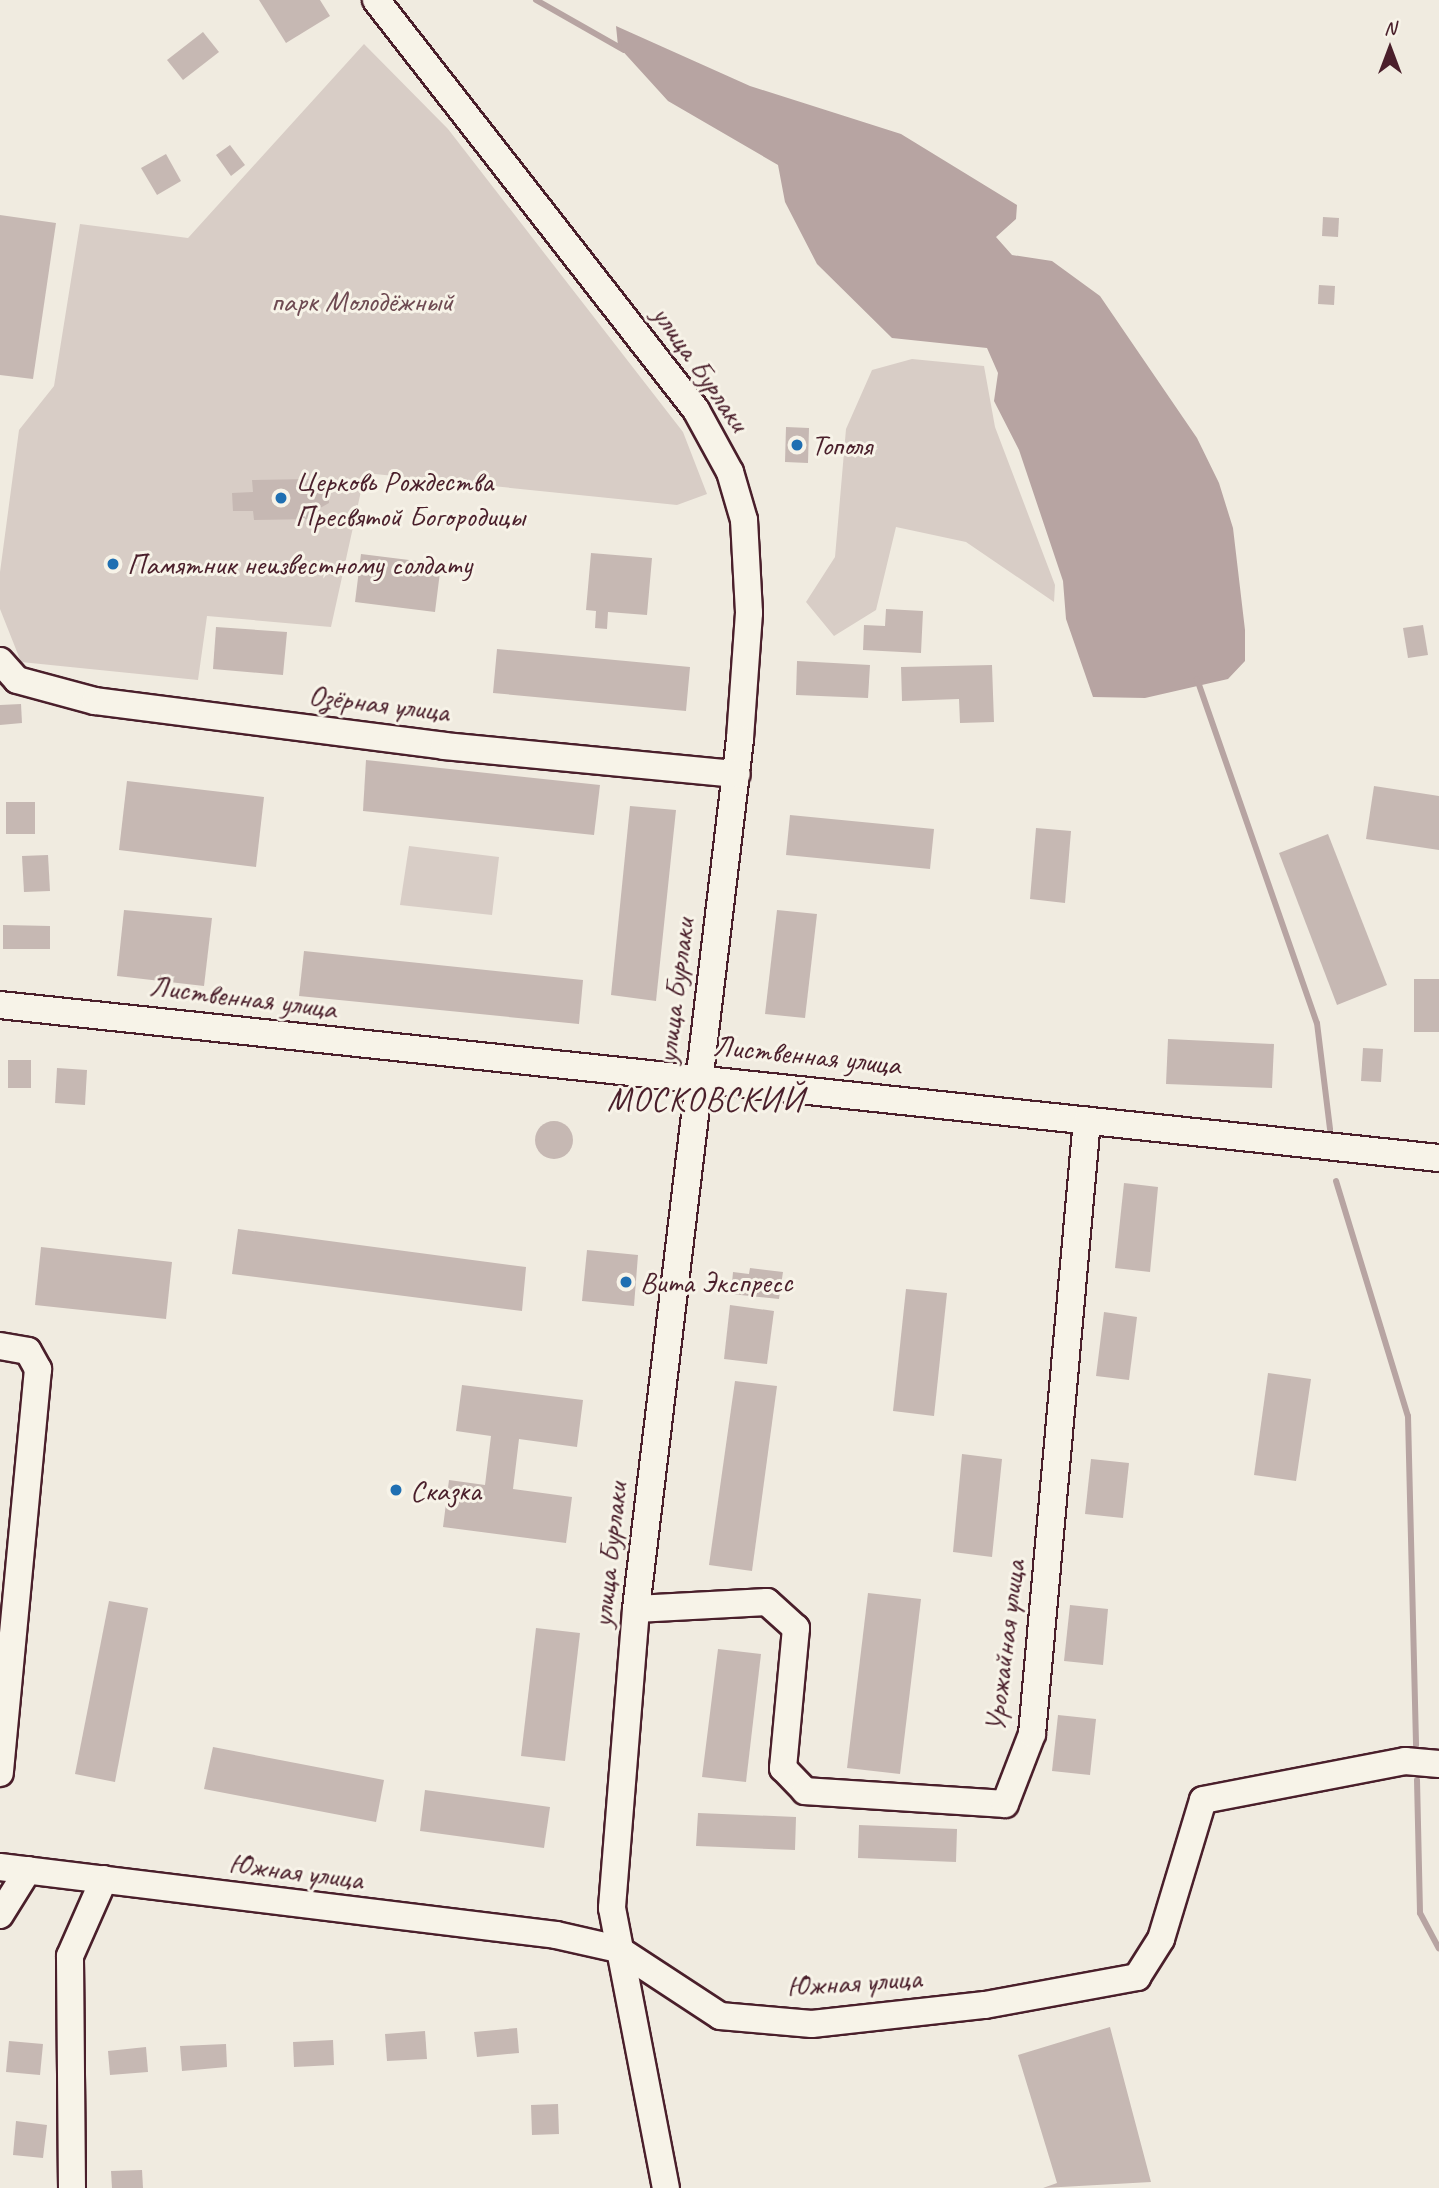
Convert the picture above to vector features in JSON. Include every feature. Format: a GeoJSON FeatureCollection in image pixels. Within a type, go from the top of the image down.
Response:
{"type":"FeatureCollection","features":[{"type":"Feature","properties":{"kind":"street","name":"улица Бурлаки"},"geometry":{"type":"LineString","coordinates":[[376,0],[714,436],[738,494],[749,560],[737,774],[697,1077],[636,1609],[613,1895],[618,1949],[666,2188]]}},
{"type":"Feature","properties":{"kind":"street","name":"Озёрная улица"},"geometry":{"type":"LineString","coordinates":[[6,674],[95,701],[331,732],[737,774]]}},
{"type":"Feature","properties":{"kind":"street","name":"Лиственная улица"},"geometry":{"type":"LineString","coordinates":[[0,1005],[1439,1158]]}},
{"type":"Feature","properties":{"kind":"street","name":"Урожайная улица"},"geometry":{"type":"LineString","coordinates":[[636,1609],[767,1602],[796,1628],[783,1768],[805,1791],[1004,1804],[1032,1734],[1087,1120]]}},
{"type":"Feature","properties":{"kind":"street"},"geometry":{"type":"LineString","coordinates":[[0,1346],[28,1351],[38,1369],[0,1773]]}},
{"type":"Feature","properties":{"kind":"street","name":"Южная улица"},"geometry":{"type":"LineString","coordinates":[[0,1867],[618,1949],[720,2016],[812,2024],[985,2005],[1137,1977],[1161,1939],[1203,1800],[1405,1761],[1439,1764]]}},
{"type":"Feature","properties":{"kind":"street"},"geometry":{"type":"LineString","coordinates":[[0,1914],[28,1870]]}},
{"type":"Feature","properties":{"kind":"street"},"geometry":{"type":"LineString","coordinates":[[72,2188],[70,1956],[104,1879]]}},
{"type":"Feature","properties":{"kind":"green space","name":"парк Молодёжный"},"geometry":{"type":"Polygon","coordinates":[[[364,44],[448,129],[683,432],[707,494],[677,505],[365,473],[331,627],[207,616],[198,680],[21,662],[0,609],[0,572],[19,430],[54,386],[80,224],[188,238],[364,44]]]}},
{"type":"Feature","properties":{"kind":"green space"},"geometry":{"type":"Polygon","coordinates":[[[912,359],[984,366],[995,427],[1055,585],[1054,602],[966,542],[896,527],[876,610],[834,636],[806,602],[835,557],[846,429],[872,370],[912,359]]]}},
{"type":"Feature","properties":{"kind":"green space"},"geometry":{"type":"Polygon","coordinates":[[[409,846],[499,857],[492,915],[400,905],[409,846]]]}},
{"type":"Feature","properties":{"kind":"shaded area"},"geometry":{"type":"Polygon","coordinates":[[[616,26],[750,86],[901,134],[1017,205],[1016,219],[996,237],[1012,255],[1052,261],[1100,296],[1197,438],[1219,483],[1233,528],[1245,630],[1245,661],[1228,679],[1145,698],[1093,697],[1066,619],[1063,581],[1019,450],[994,401],[998,373],[987,348],[892,338],[817,264],[785,202],[778,165],[668,101],[618,46],[616,26]]]}},
{"type":"Feature","properties":{"kind":"building"},"geometry":{"type":"Polygon","coordinates":[[[259,0],[320,0],[330,16],[286,43],[259,0]]]}},
{"type":"Feature","properties":{"kind":"building"},"geometry":{"type":"Polygon","coordinates":[[[203,32],[219,52],[183,80],[167,60],[203,32]]]}},
{"type":"Feature","properties":{"kind":"building"},"geometry":{"type":"Polygon","coordinates":[[[230,145],[245,165],[231,176],[216,155],[230,145]]]}},
{"type":"Feature","properties":{"kind":"building"},"geometry":{"type":"Polygon","coordinates":[[[166,154],[181,181],[157,195],[141,168],[166,154]]]}},
{"type":"Feature","properties":{"kind":"building"},"geometry":{"type":"Polygon","coordinates":[[[0,215],[56,223],[33,379],[0,375],[0,215]]]}},
{"type":"Feature","properties":{"kind":"building"},"geometry":{"type":"Polygon","coordinates":[[[1323,217],[1339,218],[1338,237],[1322,236],[1323,217]]]}},
{"type":"Feature","properties":{"kind":"building"},"geometry":{"type":"Polygon","coordinates":[[[1319,285],[1335,286],[1334,305],[1318,304],[1319,285]]]}},
{"type":"Feature","properties":{"kind":"building","name":"Тополя"},"geometry":{"type":"Polygon","coordinates":[[[786,427],[809,428],[808,463],[785,462],[786,427]]]}},
{"type":"Feature","properties":{"kind":"building","name":"Церковь Рождества Пресвятой Богородицы"},"geometry":{"type":"Polygon","coordinates":[[[309,479],[312,488],[328,493],[329,503],[313,512],[314,519],[254,520],[253,511],[233,511],[232,493],[253,492],[252,480],[309,479]]]}},
{"type":"Feature","properties":{"kind":"building"},"geometry":{"type":"Polygon","coordinates":[[[591,553],[652,558],[647,615],[608,612],[607,629],[595,628],[596,611],[586,610],[591,553]]]}},
{"type":"Feature","properties":{"kind":"building"},"geometry":{"type":"Polygon","coordinates":[[[361,554],[441,564],[435,612],[355,602],[361,554]]]}},
{"type":"Feature","properties":{"kind":"building"},"geometry":{"type":"Polygon","coordinates":[[[886,609],[923,611],[921,653],[863,650],[864,625],[885,626],[886,609]]]}},
{"type":"Feature","properties":{"kind":"building"},"geometry":{"type":"Polygon","coordinates":[[[1423,625],[1428,655],[1408,658],[1403,628],[1423,625]]]}},
{"type":"Feature","properties":{"kind":"building"},"geometry":{"type":"Polygon","coordinates":[[[216,627],[287,632],[283,675],[213,669],[216,627]]]}},
{"type":"Feature","properties":{"kind":"building"},"geometry":{"type":"Polygon","coordinates":[[[497,649],[690,667],[686,711],[493,693],[497,649]]]}},
{"type":"Feature","properties":{"kind":"building"},"geometry":{"type":"Polygon","coordinates":[[[797,661],[870,665],[868,698],[796,695],[797,661]]]}},
{"type":"Feature","properties":{"kind":"building"},"geometry":{"type":"Polygon","coordinates":[[[992,665],[994,722],[960,723],[959,699],[902,701],[901,667],[992,665]]]}},
{"type":"Feature","properties":{"kind":"building"},"geometry":{"type":"Polygon","coordinates":[[[21,704],[22,723],[0,725],[0,705],[21,704]]]}},
{"type":"Feature","properties":{"kind":"building"},"geometry":{"type":"Polygon","coordinates":[[[366,760],[600,785],[594,835],[363,811],[366,760]]]}},
{"type":"Feature","properties":{"kind":"building"},"geometry":{"type":"Polygon","coordinates":[[[127,781],[264,797],[256,867],[119,850],[127,781]]]}},
{"type":"Feature","properties":{"kind":"building"},"geometry":{"type":"Polygon","coordinates":[[[1374,786],[1439,796],[1439,850],[1366,839],[1374,786]]]}},
{"type":"Feature","properties":{"kind":"building"},"geometry":{"type":"Polygon","coordinates":[[[6,802],[35,802],[35,834],[6,834],[6,802]]]}},
{"type":"Feature","properties":{"kind":"building"},"geometry":{"type":"Polygon","coordinates":[[[630,806],[676,810],[656,1001],[611,995],[630,806]]]}},
{"type":"Feature","properties":{"kind":"building"},"geometry":{"type":"Polygon","coordinates":[[[790,815],[934,829],[930,869],[786,855],[790,815]]]}},
{"type":"Feature","properties":{"kind":"building"},"geometry":{"type":"Polygon","coordinates":[[[1036,828],[1071,831],[1065,903],[1030,899],[1036,828]]]}},
{"type":"Feature","properties":{"kind":"building"},"geometry":{"type":"Polygon","coordinates":[[[1328,834],[1387,985],[1337,1005],[1279,853],[1328,834]]]}},
{"type":"Feature","properties":{"kind":"building"},"geometry":{"type":"Polygon","coordinates":[[[48,855],[50,891],[24,892],[22,856],[48,855]]]}},
{"type":"Feature","properties":{"kind":"building"},"geometry":{"type":"Polygon","coordinates":[[[124,910],[212,918],[204,986],[117,976],[124,910]]]}},
{"type":"Feature","properties":{"kind":"building"},"geometry":{"type":"Polygon","coordinates":[[[777,910],[817,914],[805,1018],[765,1014],[777,910]]]}},
{"type":"Feature","properties":{"kind":"building"},"geometry":{"type":"Polygon","coordinates":[[[3,925],[50,926],[50,949],[3,949],[3,925]]]}},
{"type":"Feature","properties":{"kind":"building"},"geometry":{"type":"Polygon","coordinates":[[[304,951],[583,980],[579,1024],[299,996],[304,951]]]}},
{"type":"Feature","properties":{"kind":"building"},"geometry":{"type":"Polygon","coordinates":[[[1414,979],[1439,979],[1439,1032],[1414,1032],[1414,979]]]}},
{"type":"Feature","properties":{"kind":"building"},"geometry":{"type":"Polygon","coordinates":[[[1168,1039],[1274,1044],[1272,1088],[1166,1084],[1168,1039]]]}},
{"type":"Feature","properties":{"kind":"building"},"geometry":{"type":"Polygon","coordinates":[[[1363,1048],[1383,1049],[1381,1082],[1361,1081],[1363,1048]]]}},
{"type":"Feature","properties":{"kind":"building"},"geometry":{"type":"Polygon","coordinates":[[[8,1060],[31,1060],[31,1088],[8,1088],[8,1060]]]}},
{"type":"Feature","properties":{"kind":"building"},"geometry":{"type":"Polygon","coordinates":[[[57,1068],[87,1070],[85,1105],[55,1103],[57,1068]]]}},
{"type":"Feature","properties":{"kind":"building"},"geometry":{"type":"Polygon","coordinates":[[[554,1121],[567,1127],[573,1140],[567,1153],[554,1159],[541,1153],[535,1140],[541,1127],[554,1121]]]}},
{"type":"Feature","properties":{"kind":"building"},"geometry":{"type":"Polygon","coordinates":[[[1124,1183],[1158,1187],[1150,1272],[1115,1268],[1124,1183]]]}},
{"type":"Feature","properties":{"kind":"building"},"geometry":{"type":"Polygon","coordinates":[[[238,1229],[526,1267],[522,1311],[232,1274],[238,1229]]]}},
{"type":"Feature","properties":{"kind":"building"},"geometry":{"type":"Polygon","coordinates":[[[41,1247],[172,1262],[166,1319],[35,1305],[41,1247]]]}},
{"type":"Feature","properties":{"kind":"building"},"geometry":{"type":"Polygon","coordinates":[[[587,1250],[638,1255],[634,1306],[582,1301],[587,1250]]]}},
{"type":"Feature","properties":{"kind":"building"},"geometry":{"type":"Polygon","coordinates":[[[750,1268],[783,1272],[779,1299],[731,1294],[733,1272],[749,1274],[750,1268]]]}},
{"type":"Feature","properties":{"kind":"building"},"geometry":{"type":"Polygon","coordinates":[[[906,1289],[947,1293],[934,1416],[893,1411],[906,1289]]]}},
{"type":"Feature","properties":{"kind":"building"},"geometry":{"type":"Polygon","coordinates":[[[730,1305],[774,1311],[767,1364],[724,1359],[730,1305]]]}},
{"type":"Feature","properties":{"kind":"building"},"geometry":{"type":"Polygon","coordinates":[[[1104,1312],[1137,1317],[1129,1380],[1096,1376],[1104,1312]]]}},
{"type":"Feature","properties":{"kind":"building"},"geometry":{"type":"Polygon","coordinates":[[[1268,1373],[1311,1379],[1296,1481],[1254,1475],[1268,1373]]]}},
{"type":"Feature","properties":{"kind":"building"},"geometry":{"type":"Polygon","coordinates":[[[735,1381],[777,1386],[752,1571],[709,1565],[735,1381]]]}},
{"type":"Feature","properties":{"kind":"building"},"geometry":{"type":"Polygon","coordinates":[[[462,1385],[583,1400],[577,1447],[519,1439],[513,1489],[572,1497],[566,1543],[443,1527],[449,1480],[485,1485],[491,1436],[456,1431],[462,1385]]]}},
{"type":"Feature","properties":{"kind":"building"},"geometry":{"type":"Polygon","coordinates":[[[962,1454],[1002,1459],[992,1557],[953,1552],[962,1454]]]}},
{"type":"Feature","properties":{"kind":"building"},"geometry":{"type":"Polygon","coordinates":[[[1091,1459],[1129,1463],[1123,1518],[1085,1514],[1091,1459]]]}},
{"type":"Feature","properties":{"kind":"building"},"geometry":{"type":"Polygon","coordinates":[[[868,1593],[921,1599],[900,1774],[847,1768],[868,1593]]]}},
{"type":"Feature","properties":{"kind":"building"},"geometry":{"type":"Polygon","coordinates":[[[109,1601],[148,1608],[115,1782],[75,1774],[109,1601]]]}},
{"type":"Feature","properties":{"kind":"building"},"geometry":{"type":"Polygon","coordinates":[[[1070,1605],[1108,1609],[1103,1665],[1064,1661],[1070,1605]]]}},
{"type":"Feature","properties":{"kind":"building"},"geometry":{"type":"Polygon","coordinates":[[[536,1628],[580,1633],[565,1761],[521,1756],[536,1628]]]}},
{"type":"Feature","properties":{"kind":"building"},"geometry":{"type":"Polygon","coordinates":[[[718,1649],[761,1654],[746,1782],[702,1777],[718,1649]]]}},
{"type":"Feature","properties":{"kind":"building"},"geometry":{"type":"Polygon","coordinates":[[[1058,1715],[1096,1719],[1090,1775],[1052,1771],[1058,1715]]]}},
{"type":"Feature","properties":{"kind":"building"},"geometry":{"type":"Polygon","coordinates":[[[213,1747],[384,1780],[376,1822],[204,1789],[213,1747]]]}},
{"type":"Feature","properties":{"kind":"building"},"geometry":{"type":"Polygon","coordinates":[[[425,1790],[550,1807],[544,1848],[420,1831],[425,1790]]]}},
{"type":"Feature","properties":{"kind":"building"},"geometry":{"type":"Polygon","coordinates":[[[698,1813],[796,1817],[795,1850],[696,1846],[698,1813]]]}},
{"type":"Feature","properties":{"kind":"building"},"geometry":{"type":"Polygon","coordinates":[[[859,1825],[957,1829],[956,1862],[858,1858],[859,1825]]]}},
{"type":"Feature","properties":{"kind":"building"},"geometry":{"type":"Polygon","coordinates":[[[1110,2027],[1151,2182],[1043,2188],[1057,2183],[1018,2055],[1110,2027]]]}},
{"type":"Feature","properties":{"kind":"building"},"geometry":{"type":"Polygon","coordinates":[[[517,2028],[519,2053],[477,2057],[474,2032],[517,2028]]]}},
{"type":"Feature","properties":{"kind":"building"},"geometry":{"type":"Polygon","coordinates":[[[425,2031],[427,2059],[387,2061],[385,2034],[425,2031]]]}},
{"type":"Feature","properties":{"kind":"building"},"geometry":{"type":"Polygon","coordinates":[[[333,2040],[334,2065],[294,2067],[293,2042],[333,2040]]]}},
{"type":"Feature","properties":{"kind":"building"},"geometry":{"type":"Polygon","coordinates":[[[9,2041],[43,2044],[40,2075],[6,2072],[9,2041]]]}},
{"type":"Feature","properties":{"kind":"building"},"geometry":{"type":"Polygon","coordinates":[[[226,2044],[227,2067],[182,2071],[180,2046],[226,2044]]]}},
{"type":"Feature","properties":{"kind":"building"},"geometry":{"type":"Polygon","coordinates":[[[146,2047],[148,2072],[110,2075],[108,2051],[146,2047]]]}},
{"type":"Feature","properties":{"kind":"building"},"geometry":{"type":"Polygon","coordinates":[[[558,2104],[559,2134],[532,2135],[531,2105],[558,2104]]]}},
{"type":"Feature","properties":{"kind":"building"},"geometry":{"type":"Polygon","coordinates":[[[16,2121],[47,2125],[43,2158],[13,2155],[16,2121]]]}},
{"type":"Feature","properties":{"kind":"building"},"geometry":{"type":"Polygon","coordinates":[[[142,2170],[143,2188],[112,2188],[111,2171],[142,2170]]]}},
{"type":"Feature","properties":{"kind":"waterway"},"geometry":{"type":"LineString","coordinates":[[536,0],[624,50]]}},
{"type":"Feature","properties":{"kind":"waterway"},"geometry":{"type":"LineString","coordinates":[[1197,679],[1317,1023],[1330,1129]]}},
{"type":"Feature","properties":{"kind":"waterway"},"geometry":{"type":"LineString","coordinates":[[1336,1181],[1408,1416],[1416,1745]]}},
{"type":"Feature","properties":{"kind":"waterway"},"geometry":{"type":"LineString","coordinates":[[1417,1780],[1420,1913],[1439,1948]]}},
{"type":"Feature","properties":{"kind":"place","name":"Тополя"},"geometry":{"type":"Point","coordinates":[797,445]}},
{"type":"Feature","properties":{"kind":"place","name":"Церковь Рождества Пресвятой Богородицы"},"geometry":{"type":"Point","coordinates":[281,498]}},
{"type":"Feature","properties":{"kind":"place","name":"Памятник неизвестному солдату"},"geometry":{"type":"Point","coordinates":[113,564]}},
{"type":"Feature","properties":{"kind":"place","name":"Вита Экспресс"},"geometry":{"type":"Point","coordinates":[626,1282]}},
{"type":"Feature","properties":{"kind":"place","name":"Сказка"},"geometry":{"type":"Point","coordinates":[396,1490]}},
{"type":"Feature","properties":{"kind":"district","name":"МОСКОВСКИЙ"},"geometry":{"type":"Point","coordinates":[706,1100]}}]}
